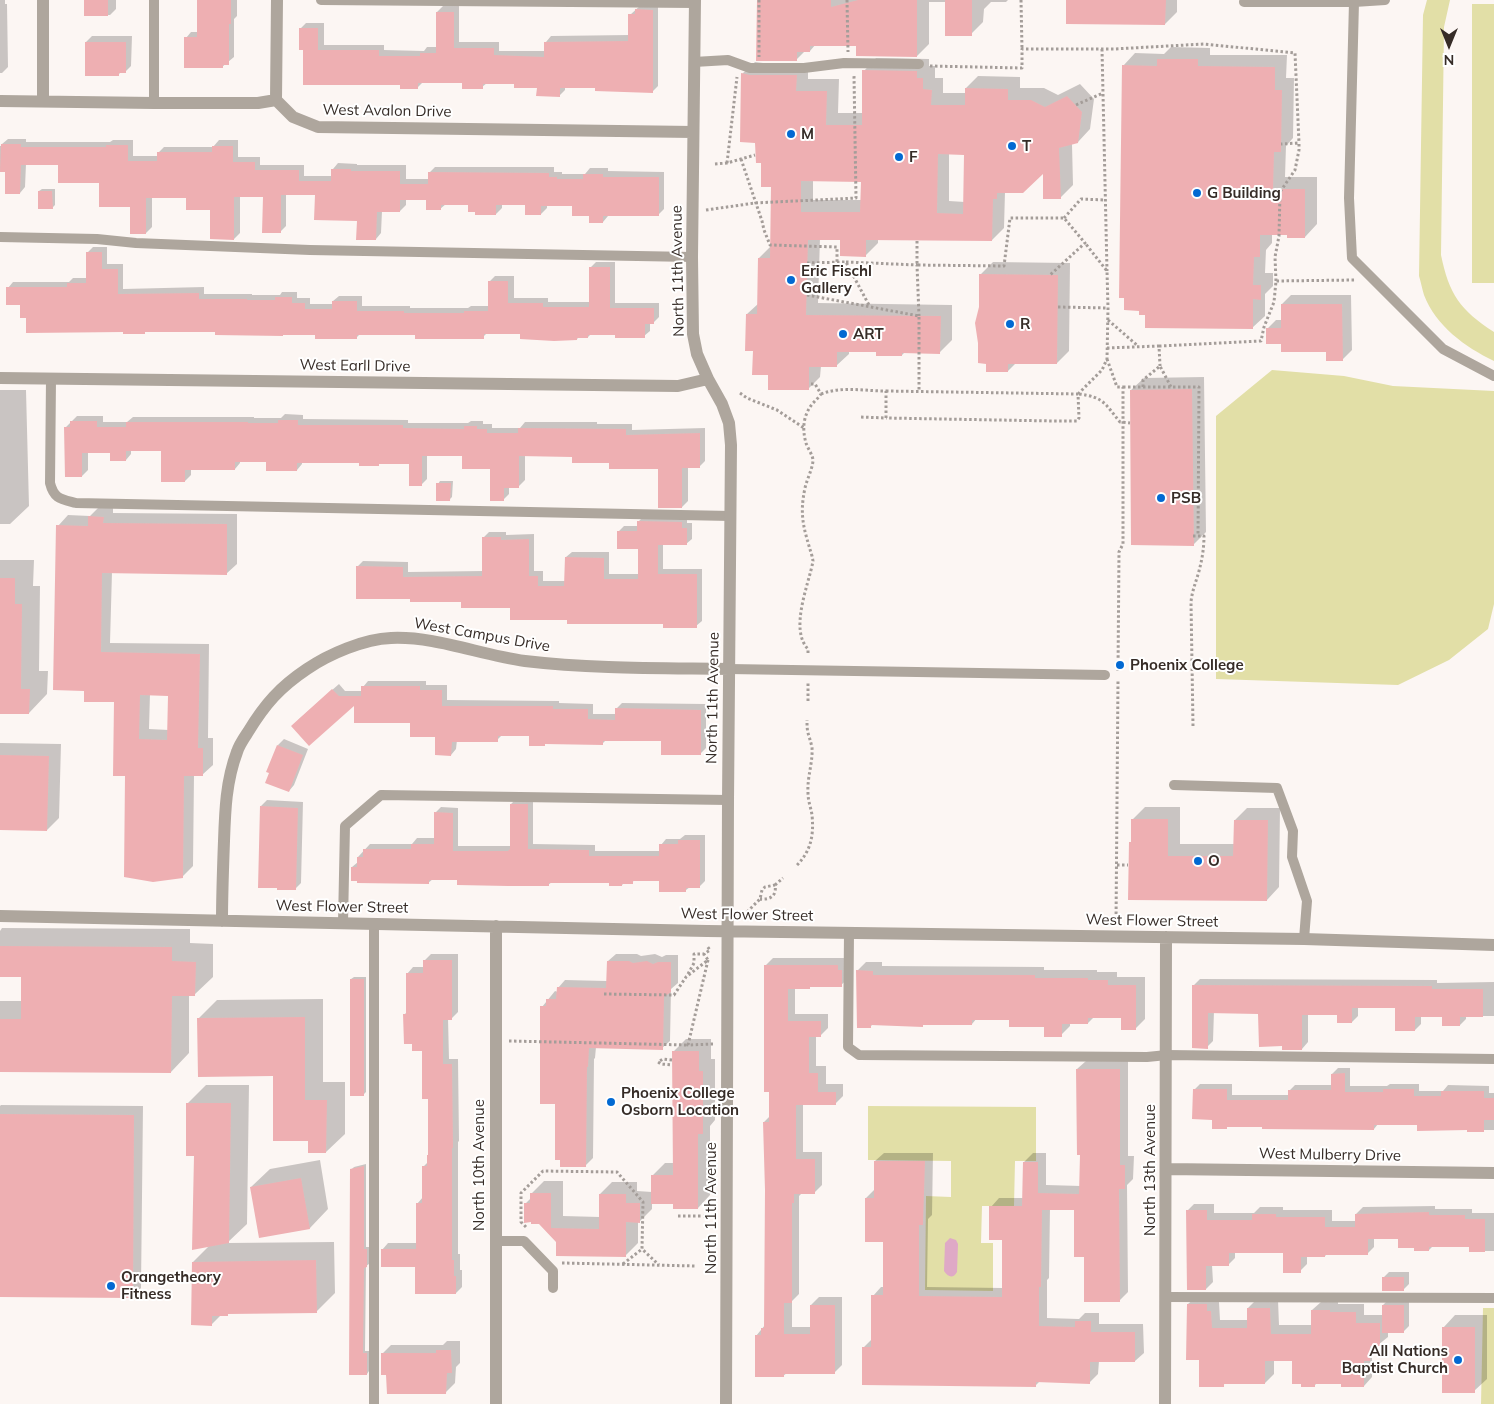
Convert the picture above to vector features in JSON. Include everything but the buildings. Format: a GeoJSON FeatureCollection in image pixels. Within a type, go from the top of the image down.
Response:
{"type":"FeatureCollection","features":[{"type":"Feature","properties":{"kind":"street"},"geometry":{"type":"LineString","coordinates":[[43,0],[44,102]]}},
{"type":"Feature","properties":{"kind":"street"},"geometry":{"type":"LineString","coordinates":[[0,101],[154,104],[258,103],[276,100],[277,0]]}},
{"type":"Feature","properties":{"kind":"street","name":"North 11th Avenue"},"geometry":{"type":"LineString","coordinates":[[695,2],[692,212],[693,334],[697,354],[722,404],[729,424],[731,445],[726,1404]]}},
{"type":"Feature","properties":{"kind":"street","name":"West Avalon Drive"},"geometry":{"type":"LineString","coordinates":[[276,100],[293,118],[318,127],[693,132]]}},
{"type":"Feature","properties":{"kind":"street","name":"West Earll Drive"},"geometry":{"type":"LineString","coordinates":[[0,378],[678,386],[708,378]]}},
{"type":"Feature","properties":{"kind":"street","name":"West Campus Drive"},"geometry":{"type":"LineString","coordinates":[[222,921],[225,806],[230,775],[237,750],[271,698],[292,679],[318,662],[361,643],[390,638],[419,639],[523,660],[550,663],[729,669]]}},
{"type":"Feature","properties":{"kind":"street","name":"West Flower Street"},"geometry":{"type":"LineString","coordinates":[[0,916],[728,931],[1304,939],[1494,945]]}},
{"type":"Feature","properties":{"kind":"street","name":"North 10th Avenue"},"geometry":{"type":"LineString","coordinates":[[496,926],[496,1404]]}},
{"type":"Feature","properties":{"kind":"street","name":"North 13th Avenue"},"geometry":{"type":"LineString","coordinates":[[1165,1404],[1166,937]]}},
{"type":"Feature","properties":{"kind":"street","name":"West Mulberry Drive"},"geometry":{"type":"LineString","coordinates":[[1166,1169],[1494,1173]]}},
{"type":"Feature","properties":{"kind":"lane"},"geometry":{"type":"LineString","coordinates":[[154,0],[154,104]]}},
{"type":"Feature","properties":{"kind":"lane"},"geometry":{"type":"LineString","coordinates":[[321,0],[695,2]]}},
{"type":"Feature","properties":{"kind":"lane"},"geometry":{"type":"LineString","coordinates":[[1244,2],[1354,2],[1385,0]]}},
{"type":"Feature","properties":{"kind":"lane"},"geometry":{"type":"LineString","coordinates":[[1354,2],[1349,198],[1352,258],[1443,349],[1494,376]]}},
{"type":"Feature","properties":{"kind":"lane"},"geometry":{"type":"LineString","coordinates":[[694,62],[728,60],[750,68],[804,68],[851,63],[923,65]]}},
{"type":"Feature","properties":{"kind":"lane"},"geometry":{"type":"LineString","coordinates":[[0,237],[97,239],[136,243],[301,249],[692,257]]}},
{"type":"Feature","properties":{"kind":"lane"},"geometry":{"type":"LineString","coordinates":[[51,379],[50,483],[52,492],[60,499],[76,503],[732,516]]}},
{"type":"Feature","properties":{"kind":"lane"},"geometry":{"type":"LineString","coordinates":[[729,669],[1105,675]]}},
{"type":"Feature","properties":{"kind":"lane"},"geometry":{"type":"LineString","coordinates":[[1174,785],[1277,788],[1294,831],[1292,857],[1307,901],[1304,939]]}},
{"type":"Feature","properties":{"kind":"lane"},"geometry":{"type":"LineString","coordinates":[[343,923],[345,826],[381,795],[728,800]]}},
{"type":"Feature","properties":{"kind":"lane"},"geometry":{"type":"LineString","coordinates":[[374,924],[374,1404]]}},
{"type":"Feature","properties":{"kind":"lane"},"geometry":{"type":"LineString","coordinates":[[849,933],[848,1047],[859,1055],[1148,1057],[1166,1055],[1494,1059]]}},
{"type":"Feature","properties":{"kind":"lane"},"geometry":{"type":"LineString","coordinates":[[495,1240],[524,1241],[553,1272],[554,1288]]}},
{"type":"Feature","properties":{"kind":"lane"},"geometry":{"type":"LineString","coordinates":[[1166,1297],[1494,1298]]}},
{"type":"Feature","properties":{"kind":"path"},"geometry":{"type":"LineString","coordinates":[[754,60],[759,61],[759,0]]}},
{"type":"Feature","properties":{"kind":"path"},"geometry":{"type":"LineString","coordinates":[[692,212],[756,203],[856,198],[847,0]]}},
{"type":"Feature","properties":{"kind":"path"},"geometry":{"type":"LineString","coordinates":[[923,65],[1022,68],[1020,0]]}},
{"type":"Feature","properties":{"kind":"path"},"geometry":{"type":"LineString","coordinates":[[1022,49],[1102,49],[1204,44],[1295,53],[1299,150],[1295,170],[1280,192],[1274,302],[1264,326],[1261,341],[1107,348]]}},
{"type":"Feature","properties":{"kind":"path"},"geometry":{"type":"LineString","coordinates":[[1102,49],[1108,308],[1107,359],[1117,387],[1199,387],[1198,536]]}},
{"type":"Feature","properties":{"kind":"path"},"geometry":{"type":"LineString","coordinates":[[728,163],[738,64]]}},
{"type":"Feature","properties":{"kind":"path"},"geometry":{"type":"LineString","coordinates":[[1076,105],[1102,93]]}},
{"type":"Feature","properties":{"kind":"path"},"geometry":{"type":"LineString","coordinates":[[1281,144],[1299,143]]}},
{"type":"Feature","properties":{"kind":"path"},"geometry":{"type":"LineString","coordinates":[[715,164],[728,163],[756,155]]}},
{"type":"Feature","properties":{"kind":"path"},"geometry":{"type":"LineString","coordinates":[[741,159],[770,245],[837,247],[837,262]]}},
{"type":"Feature","properties":{"kind":"path"},"geometry":{"type":"LineString","coordinates":[[807,263],[846,262],[1004,266],[1010,218],[1064,218],[1081,199],[1105,200]]}},
{"type":"Feature","properties":{"kind":"path"},"geometry":{"type":"LineString","coordinates":[[1064,218],[1107,271]]}},
{"type":"Feature","properties":{"kind":"path"},"geometry":{"type":"LineString","coordinates":[[917,241],[919,392]]}},
{"type":"Feature","properties":{"kind":"path"},"geometry":{"type":"LineString","coordinates":[[1050,274],[1085,243]]}},
{"type":"Feature","properties":{"kind":"path"},"geometry":{"type":"LineString","coordinates":[[846,262],[870,307]]}},
{"type":"Feature","properties":{"kind":"path"},"geometry":{"type":"LineString","coordinates":[[1276,281],[1374,280]]}},
{"type":"Feature","properties":{"kind":"path"},"geometry":{"type":"LineString","coordinates":[[807,295],[919,316]]}},
{"type":"Feature","properties":{"kind":"path"},"geometry":{"type":"LineString","coordinates":[[1058,307],[1108,308]]}},
{"type":"Feature","properties":{"kind":"path"},"geometry":{"type":"LineString","coordinates":[[1108,320],[1139,346]]}},
{"type":"Feature","properties":{"kind":"path"},"geometry":{"type":"LineString","coordinates":[[1159,346],[1160,366],[1171,387]]}},
{"type":"Feature","properties":{"kind":"path"},"geometry":{"type":"LineString","coordinates":[[860,417],[1077,421],[1079,418],[1078,394],[1102,370],[1107,359]]}},
{"type":"Feature","properties":{"kind":"path"},"geometry":{"type":"LineString","coordinates":[[1143,387],[1143,380],[1160,366]]}},
{"type":"Feature","properties":{"kind":"path"},"geometry":{"type":"LineString","coordinates":[[809,384],[815,384],[821,394]]}},
{"type":"Feature","properties":{"kind":"path"},"geometry":{"type":"LineString","coordinates":[[1117,936],[1119,552],[1123,544],[1123,387]]}},
{"type":"Feature","properties":{"kind":"path"},"geometry":{"type":"LineString","coordinates":[[808,653],[808,649],[803,644],[801,638],[800,621],[803,597],[811,570],[812,556],[803,527],[802,509],[805,486],[813,461],[807,445],[804,428],[809,409],[821,394],[835,389],[843,389],[886,392],[1078,394],[1093,396],[1104,402],[1120,422],[1130,423]]}},
{"type":"Feature","properties":{"kind":"path"},"geometry":{"type":"LineString","coordinates":[[886,392],[886,418]]}},
{"type":"Feature","properties":{"kind":"path"},"geometry":{"type":"LineString","coordinates":[[740,393],[747,398],[777,410],[804,428]]}},
{"type":"Feature","properties":{"kind":"path"},"geometry":{"type":"LineString","coordinates":[[1193,536],[1204,536],[1201,566],[1191,602],[1193,726]]}},
{"type":"Feature","properties":{"kind":"path"},"geometry":{"type":"LineString","coordinates":[[808,682],[808,701]]}},
{"type":"Feature","properties":{"kind":"path"},"geometry":{"type":"LineString","coordinates":[[797,865],[808,852],[812,838],[812,816],[808,802],[812,744],[807,730],[807,720]]}},
{"type":"Feature","properties":{"kind":"path"},"geometry":{"type":"LineString","coordinates":[[1117,865],[1128,865]]}},
{"type":"Feature","properties":{"kind":"path"},"geometry":{"type":"LineString","coordinates":[[748,912],[760,899],[762,890],[765,887],[775,885],[783,878]]}},
{"type":"Feature","properties":{"kind":"path"},"geometry":{"type":"LineString","coordinates":[[760,899],[766,900],[771,898],[774,894],[775,885]]}},
{"type":"Feature","properties":{"kind":"path"},"geometry":{"type":"LineString","coordinates":[[604,994],[674,995],[694,963],[694,954],[704,954],[710,950],[707,946]]}},
{"type":"Feature","properties":{"kind":"path"},"geometry":{"type":"LineString","coordinates":[[688,1045],[708,960],[704,954]]}},
{"type":"Feature","properties":{"kind":"path"},"geometry":{"type":"LineString","coordinates":[[686,977],[708,960]]}},
{"type":"Feature","properties":{"kind":"path"},"geometry":{"type":"LineString","coordinates":[[495,1041],[688,1045],[728,1044]]}},
{"type":"Feature","properties":{"kind":"path"},"geometry":{"type":"LineString","coordinates":[[672,1060],[663,1059],[658,1062],[672,1065]]}},
{"type":"Feature","properties":{"kind":"path"},"geometry":{"type":"LineString","coordinates":[[527,1229],[520,1222],[521,1193],[543,1171],[617,1172],[643,1202],[642,1249],[659,1265]]}},
{"type":"Feature","properties":{"kind":"path"},"geometry":{"type":"LineString","coordinates":[[678,1216],[727,1216]]}},
{"type":"Feature","properties":{"kind":"path"},"geometry":{"type":"LineString","coordinates":[[622,1264],[642,1249]]}},
{"type":"Feature","properties":{"kind":"path"},"geometry":{"type":"LineString","coordinates":[[560,1263],[696,1266]]}},
{"type":"Feature","properties":{"kind":"shaded area"},"geometry":{"type":"Polygon","coordinates":[[[1427,0],[1450,0],[1444,27],[1441,255],[1452,291],[1458,300],[1472,316],[1494,332],[1494,361],[1462,342],[1444,326],[1429,306],[1419,276],[1423,15],[1427,0]]]}},
{"type":"Feature","properties":{"kind":"shaded area"},"geometry":{"type":"Polygon","coordinates":[[[1472,4],[1494,4],[1494,283],[1472,283],[1472,4]]]}},
{"type":"Feature","properties":{"kind":"shaded area"},"geometry":{"type":"Polygon","coordinates":[[[1272,370],[1344,376],[1393,386],[1494,391],[1494,604],[1488,629],[1449,660],[1398,685],[1216,679],[1216,416],[1272,370]]]}},
{"type":"Feature","properties":{"kind":"shaded area"},"geometry":{"type":"Polygon","coordinates":[[[868,1106],[1036,1107],[1036,1161],[1015,1161],[1014,1206],[982,1206],[981,1243],[993,1243],[993,1291],[925,1290],[926,1196],[951,1197],[951,1161],[868,1160],[868,1106]]]}},
{"type":"Feature","properties":{"kind":"shaded area"},"geometry":{"type":"Polygon","coordinates":[[[950,1238],[956,1240],[958,1244],[957,1272],[952,1276],[949,1276],[944,1271],[945,1243],[950,1238]]]}},
{"type":"Feature","properties":{"kind":"shaded area"},"geometry":{"type":"Polygon","coordinates":[[[1483,1308],[1494,1308],[1494,1404],[1481,1404],[1483,1308]]]}},
{"type":"Feature","properties":{"kind":"place","name":"M"},"geometry":{"type":"Point","coordinates":[791,134]}},
{"type":"Feature","properties":{"kind":"place","name":"T"},"geometry":{"type":"Point","coordinates":[1012,146]}},
{"type":"Feature","properties":{"kind":"place","name":"F"},"geometry":{"type":"Point","coordinates":[899,157]}},
{"type":"Feature","properties":{"kind":"place","name":"G Building"},"geometry":{"type":"Point","coordinates":[1197,193]}},
{"type":"Feature","properties":{"kind":"place","name":"Eric Fischl Gallery"},"geometry":{"type":"Point","coordinates":[791,280]}},
{"type":"Feature","properties":{"kind":"place","name":"R"},"geometry":{"type":"Point","coordinates":[1010,324]}},
{"type":"Feature","properties":{"kind":"place","name":"ART"},"geometry":{"type":"Point","coordinates":[843,334]}},
{"type":"Feature","properties":{"kind":"place","name":"PSB"},"geometry":{"type":"Point","coordinates":[1161,498]}},
{"type":"Feature","properties":{"kind":"place","name":"Phoenix College"},"geometry":{"type":"Point","coordinates":[1120,665]}},
{"type":"Feature","properties":{"kind":"place","name":"O"},"geometry":{"type":"Point","coordinates":[1198,861]}},
{"type":"Feature","properties":{"kind":"place","name":"Phoenix College Osborn Location"},"geometry":{"type":"Point","coordinates":[611,1102]}},
{"type":"Feature","properties":{"kind":"place","name":"Orangetheory Fitness"},"geometry":{"type":"Point","coordinates":[111,1286]}},
{"type":"Feature","properties":{"kind":"place","name":"All Nations Baptist Church"},"geometry":{"type":"Point","coordinates":[1458,1360]}}]}
